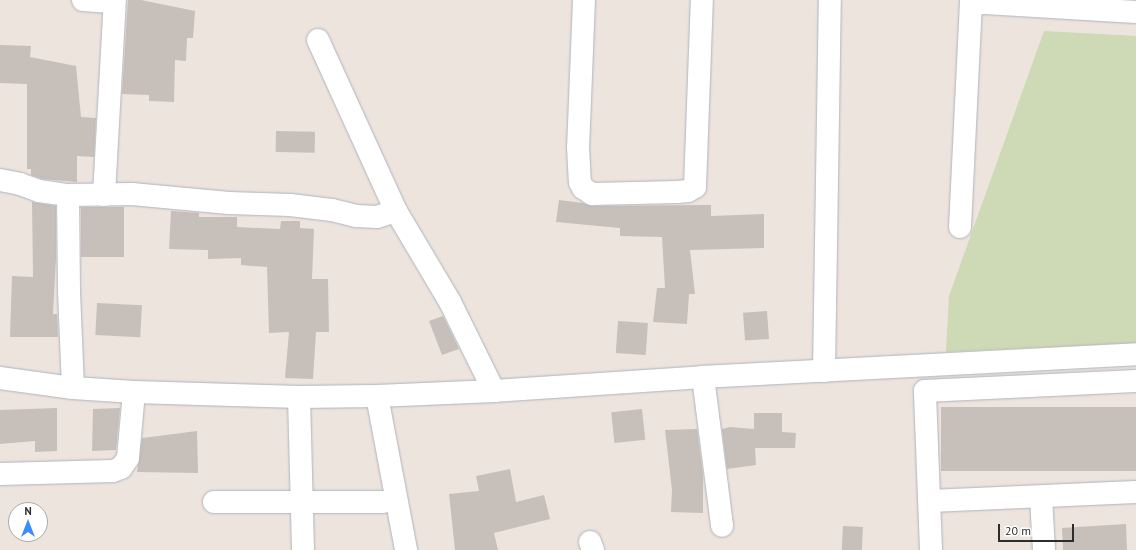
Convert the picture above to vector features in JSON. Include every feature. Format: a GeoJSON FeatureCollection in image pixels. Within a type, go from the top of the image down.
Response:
{"type":"FeatureCollection","features":[{"type":"Feature","properties":{"kind":"street"},"geometry":{"type":"LineString","coordinates":[[83,0],[115,1],[104,195]]}},
{"type":"Feature","properties":{"kind":"street"},"geometry":{"type":"LineString","coordinates":[[584,0],[578,147],[580,182],[583,188],[592,194],[676,192],[688,191],[696,187],[702,0]]}},
{"type":"Feature","properties":{"kind":"street"},"geometry":{"type":"LineString","coordinates":[[824,371],[830,0]]}},
{"type":"Feature","properties":{"kind":"street"},"geometry":{"type":"LineString","coordinates":[[960,227],[971,2],[1136,12]]}},
{"type":"Feature","properties":{"kind":"street"},"geometry":{"type":"LineString","coordinates":[[318,40],[396,210],[450,302],[494,391]]}},
{"type":"Feature","properties":{"kind":"street"},"geometry":{"type":"LineString","coordinates":[[0,180],[20,184],[39,191],[68,195],[132,194],[229,203],[290,205],[332,210],[356,216],[377,217],[396,210]]}},
{"type":"Feature","properties":{"kind":"street"},"geometry":{"type":"LineString","coordinates":[[68,195],[69,292],[74,388]]}},
{"type":"Feature","properties":{"kind":"street"},"geometry":{"type":"LineString","coordinates":[[0,378],[74,388],[134,392],[299,397],[377,396],[494,391],[703,376],[1136,354]]}},
{"type":"Feature","properties":{"kind":"street"},"geometry":{"type":"LineString","coordinates":[[703,376],[722,526]]}},
{"type":"Feature","properties":{"kind":"street"},"geometry":{"type":"LineString","coordinates":[[931,550],[926,391],[1136,381]]}},
{"type":"Feature","properties":{"kind":"street"},"geometry":{"type":"LineString","coordinates":[[0,474],[113,472],[121,468],[128,458],[134,392]]}},
{"type":"Feature","properties":{"kind":"street"},"geometry":{"type":"LineString","coordinates":[[377,396],[406,550]]}},
{"type":"Feature","properties":{"kind":"street"},"geometry":{"type":"LineString","coordinates":[[299,397],[303,550]]}},
{"type":"Feature","properties":{"kind":"street"},"geometry":{"type":"LineString","coordinates":[[930,501],[1041,498],[1136,492]]}},
{"type":"Feature","properties":{"kind":"street"},"geometry":{"type":"LineString","coordinates":[[1041,498],[1044,550]]}},
{"type":"Feature","properties":{"kind":"street"},"geometry":{"type":"LineString","coordinates":[[214,502],[383,502]]}},
{"type":"Feature","properties":{"kind":"green space"},"geometry":{"type":"Polygon","coordinates":[[[1044,31],[1136,36],[1136,343],[946,352],[949,296],[1044,31]]]}},
{"type":"Feature","properties":{"kind":"building"},"geometry":{"type":"Polygon","coordinates":[[[128,0],[141,0],[195,11],[193,38],[187,38],[186,61],[175,60],[174,102],[149,101],[149,95],[122,94],[128,0]]]}},
{"type":"Feature","properties":{"kind":"building"},"geometry":{"type":"Polygon","coordinates":[[[0,45],[31,46],[30,57],[76,66],[81,117],[96,118],[94,157],[77,156],[77,182],[42,179],[31,175],[31,169],[27,169],[27,84],[0,83],[0,45]]]}},
{"type":"Feature","properties":{"kind":"building"},"geometry":{"type":"Polygon","coordinates":[[[276,131],[315,132],[315,153],[276,152],[276,131]]]}},
{"type":"Feature","properties":{"kind":"building"},"geometry":{"type":"Polygon","coordinates":[[[559,200],[583,203],[592,206],[711,205],[711,216],[764,214],[764,248],[690,250],[695,294],[689,294],[687,324],[653,322],[657,288],[665,288],[662,237],[620,236],[620,228],[556,222],[559,200]]]}},
{"type":"Feature","properties":{"kind":"building"},"geometry":{"type":"Polygon","coordinates":[[[32,202],[56,206],[56,257],[53,314],[57,314],[58,337],[10,337],[12,276],[33,277],[32,202]]]}},
{"type":"Feature","properties":{"kind":"building"},"geometry":{"type":"Polygon","coordinates":[[[81,207],[124,207],[124,257],[81,257],[81,207]]]}},
{"type":"Feature","properties":{"kind":"building"},"geometry":{"type":"Polygon","coordinates":[[[171,211],[199,213],[199,217],[237,217],[237,227],[280,229],[281,221],[300,221],[300,228],[314,229],[312,279],[328,279],[329,332],[316,332],[313,379],[285,378],[289,332],[269,333],[267,267],[241,265],[241,258],[208,259],[208,250],[169,249],[171,211]]]}},
{"type":"Feature","properties":{"kind":"building"},"geometry":{"type":"Polygon","coordinates":[[[97,303],[142,305],[140,337],[95,335],[97,303]]]}},
{"type":"Feature","properties":{"kind":"building"},"geometry":{"type":"Polygon","coordinates":[[[767,311],[769,339],[745,341],[743,313],[767,311]]]}},
{"type":"Feature","properties":{"kind":"building"},"geometry":{"type":"Polygon","coordinates":[[[443,316],[459,349],[442,355],[429,321],[443,316]]]}},
{"type":"Feature","properties":{"kind":"building"},"geometry":{"type":"Polygon","coordinates":[[[618,321],[648,323],[646,355],[616,353],[618,321]]]}},
{"type":"Feature","properties":{"kind":"building"},"geometry":{"type":"Polygon","coordinates":[[[941,407],[1136,407],[1136,471],[941,471],[941,407]]]}},
{"type":"Feature","properties":{"kind":"building"},"geometry":{"type":"Polygon","coordinates":[[[57,408],[57,451],[35,452],[35,441],[0,444],[0,410],[57,408]]]}},
{"type":"Feature","properties":{"kind":"building"},"geometry":{"type":"Polygon","coordinates":[[[120,408],[116,450],[92,451],[93,409],[120,408]]]}},
{"type":"Feature","properties":{"kind":"building"},"geometry":{"type":"Polygon","coordinates":[[[642,409],[645,440],[614,443],[611,412],[642,409]]]}},
{"type":"Feature","properties":{"kind":"building"},"geometry":{"type":"Polygon","coordinates":[[[754,413],[782,413],[782,432],[796,433],[795,448],[755,448],[756,465],[727,469],[722,429],[730,427],[754,429],[754,413]]]}},
{"type":"Feature","properties":{"kind":"building"},"geometry":{"type":"Polygon","coordinates":[[[697,429],[703,475],[703,513],[671,512],[672,490],[665,430],[697,429]]]}},
{"type":"Feature","properties":{"kind":"building"},"geometry":{"type":"Polygon","coordinates":[[[197,431],[198,473],[137,472],[142,438],[197,431]]]}},
{"type":"Feature","properties":{"kind":"building"},"geometry":{"type":"Polygon","coordinates":[[[510,469],[516,502],[544,495],[550,519],[494,533],[498,550],[455,550],[449,494],[479,491],[476,476],[510,469]]]}},
{"type":"Feature","properties":{"kind":"building"},"geometry":{"type":"Polygon","coordinates":[[[1126,524],[1127,550],[1063,550],[1062,528],[1126,524]]]}},
{"type":"Feature","properties":{"kind":"building"},"geometry":{"type":"Polygon","coordinates":[[[843,526],[863,527],[862,550],[842,550],[843,526]]]}}]}
